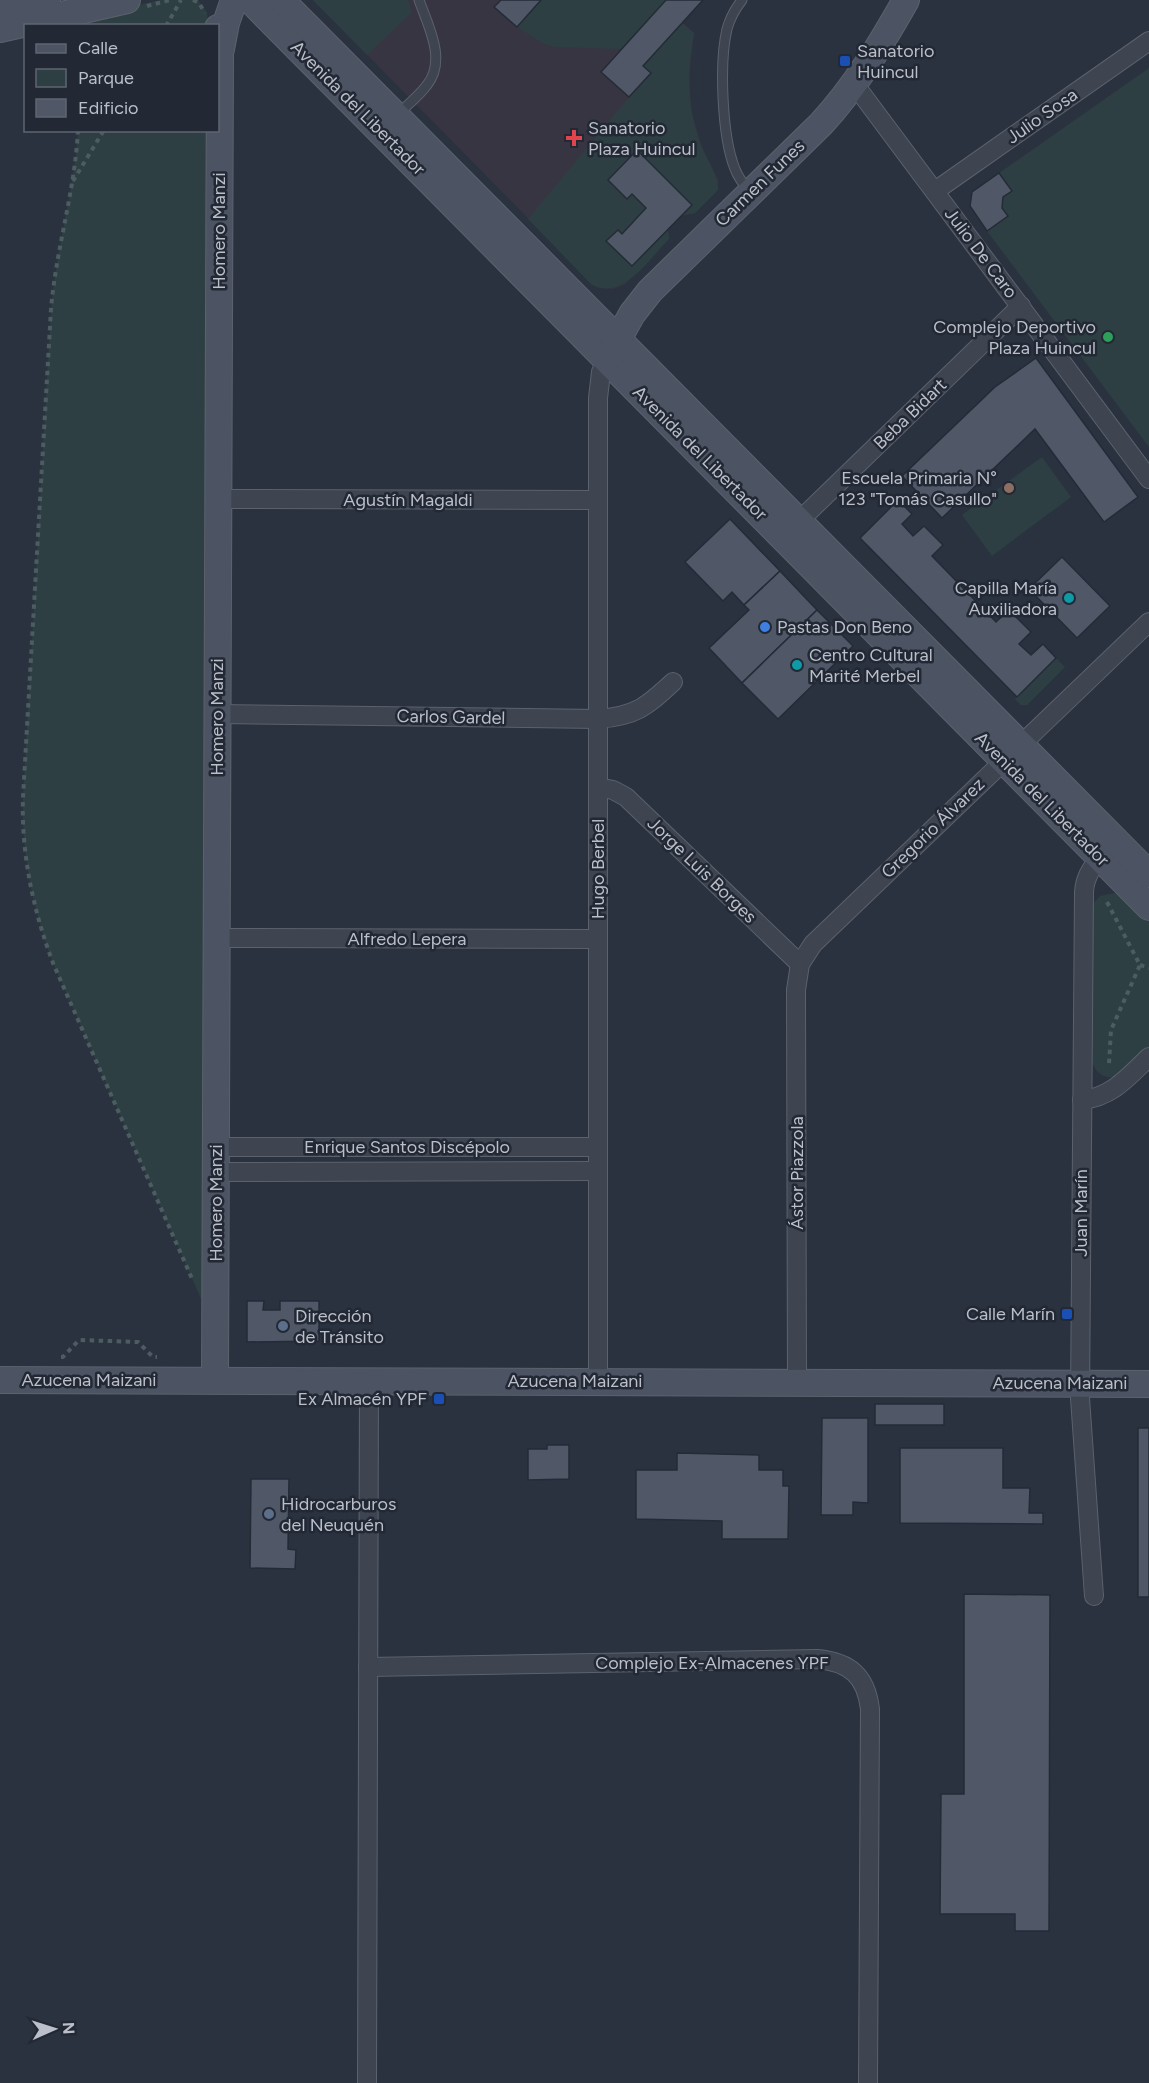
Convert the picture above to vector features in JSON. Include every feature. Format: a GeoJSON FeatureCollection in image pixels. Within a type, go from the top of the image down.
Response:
{"type":"FeatureCollection","features":[{"type":"Feature","properties":{"kind":"main road"},"geometry":{"type":"LineString","coordinates":[[0,11],[47,0]]}},
{"type":"Feature","properties":{"kind":"main road"},"geometry":{"type":"LineString","coordinates":[[0,29],[127,0]]}},
{"type":"Feature","properties":{"kind":"main road","name":"Homero Manzi"},"geometry":{"type":"LineString","coordinates":[[212,0],[216,24]]}},
{"type":"Feature","properties":{"kind":"main road","name":"Homero Manzi"},"geometry":{"type":"LineString","coordinates":[[220,55],[226,23],[234,0]]}},
{"type":"Feature","properties":{"kind":"main road","name":"Avenida del Libertador"},"geometry":{"type":"LineString","coordinates":[[250,0],[388,123],[613,349],[1108,849],[1149,907]]}},
{"type":"Feature","properties":{"kind":"main road","name":"Avenida del Libertador"},"geometry":{"type":"LineString","coordinates":[[281,0],[388,123]]}},
{"type":"Feature","properties":{"kind":"main road","name":"Carmen Funes"},"geometry":{"type":"LineString","coordinates":[[613,349],[632,315],[650,291],[821,124],[855,85],[906,0]]}},
{"type":"Feature","properties":{"kind":"main road","name":"Homero Manzi"},"geometry":{"type":"LineString","coordinates":[[215,1380],[219,46]]}},
{"type":"Feature","properties":{"kind":"main road","name":"Avenida del Libertador"},"geometry":{"type":"LineString","coordinates":[[613,349],[799,521],[1012,753]]}},
{"type":"Feature","properties":{"kind":"main road","name":"Avenida del Libertador"},"geometry":{"type":"LineString","coordinates":[[1108,849],[1149,874]]}},
{"type":"Feature","properties":{"kind":"main road","name":"Azucena Maizani"},"geometry":{"type":"LineString","coordinates":[[0,1380],[1149,1384]]}},
{"type":"Feature","properties":{"kind":"street","name":"Julio Sosa"},"geometry":{"type":"LineString","coordinates":[[935,191],[1149,42]]}},
{"type":"Feature","properties":{"kind":"street","name":"Julio De Caro"},"geometry":{"type":"LineString","coordinates":[[855,85],[1149,479]]}},
{"type":"Feature","properties":{"kind":"street","name":"Beba Bidart"},"geometry":{"type":"LineString","coordinates":[[799,521],[1021,306]]}},
{"type":"Feature","properties":{"kind":"street","name":"Hugo Berbel"},"geometry":{"type":"LineString","coordinates":[[598,1381],[598,389],[601,372],[613,349]]}},
{"type":"Feature","properties":{"kind":"street","name":"Agustín Magaldi"},"geometry":{"type":"LineString","coordinates":[[218,499],[598,500]]}},
{"type":"Feature","properties":{"kind":"street","name":"Gregorio Álvarez"},"geometry":{"type":"LineString","coordinates":[[800,964],[813,944],[1149,622]]}},
{"type":"Feature","properties":{"kind":"street","name":"Carlos Gardel"},"geometry":{"type":"LineString","coordinates":[[217,714],[598,719],[636,712],[673,682]]}},
{"type":"Feature","properties":{"kind":"street","name":"Jorge Luis Borges"},"geometry":{"type":"LineString","coordinates":[[598,787],[613,790],[626,797],[800,964]]}},
{"type":"Feature","properties":{"kind":"street","name":"Juan Marín"},"geometry":{"type":"LineString","coordinates":[[1094,1596],[1082,1446],[1080,1383],[1084,892],[1088,874],[1108,849]]}},
{"type":"Feature","properties":{"kind":"street","name":"Alfredo Lepera"},"geometry":{"type":"LineString","coordinates":[[217,938],[598,939]]}},
{"type":"Feature","properties":{"kind":"street","name":"Ástor Piazzola"},"geometry":{"type":"LineString","coordinates":[[797,1382],[796,990],[800,964]]}},
{"type":"Feature","properties":{"kind":"street"},"geometry":{"type":"LineString","coordinates":[[1082,1100],[1109,1093],[1149,1057]]}},
{"type":"Feature","properties":{"kind":"street","name":"Enrique Santos Discépolo"},"geometry":{"type":"LineString","coordinates":[[216,1160],[598,1147]]}},
{"type":"Feature","properties":{"kind":"street","name":"Enrique Santos Discépolo"},"geometry":{"type":"LineString","coordinates":[[216,1160],[598,1171]]}},
{"type":"Feature","properties":{"kind":"street"},"geometry":{"type":"LineString","coordinates":[[367,2083],[369,1380]]}},
{"type":"Feature","properties":{"kind":"street","name":"Complejo Ex-Almacenes YPF"},"geometry":{"type":"LineString","coordinates":[[368,1667],[817,1659],[843,1664],[854,1672],[863,1683],[870,1709],[868,2083]]}},
{"type":"Feature","properties":{"kind":"lane"},"geometry":{"type":"LineString","coordinates":[[388,123],[427,86],[436,66],[435,49],[419,0]]}},
{"type":"Feature","properties":{"kind":"lane"},"geometry":{"type":"LineString","coordinates":[[742,0],[731,17],[725,41],[724,98],[731,157],[739,176],[751,193]]}},
{"type":"Feature","properties":{"kind":"path"},"geometry":{"type":"LineString","coordinates":[[167,24],[181,0]]}},
{"type":"Feature","properties":{"kind":"path"},"geometry":{"type":"LineString","coordinates":[[78,132],[51,309],[22,809],[25,856],[36,909],[53,963],[195,1285]]}},
{"type":"Feature","properties":{"kind":"path"},"geometry":{"type":"LineString","coordinates":[[71,184],[103,132]]}},
{"type":"Feature","properties":{"kind":"path"},"geometry":{"type":"LineString","coordinates":[[1098,906],[1115,897]]}},
{"type":"Feature","properties":{"kind":"path"},"geometry":{"type":"LineString","coordinates":[[1107,902],[1140,965],[1149,968]]}},
{"type":"Feature","properties":{"kind":"path"},"geometry":{"type":"LineString","coordinates":[[1098,1060],[1109,1064],[1111,1030],[1140,965]]}},
{"type":"Feature","properties":{"kind":"path"},"geometry":{"type":"LineString","coordinates":[[52,1357],[63,1357],[79,1341],[138,1342],[153,1357],[162,1357]]}},
{"type":"Feature","properties":{"kind":"shaded area","name":"Sanatorio Plaza Huincul"},"geometry":{"type":"Polygon","coordinates":[[[313,0],[703,0],[683,23],[694,33],[689,75],[691,111],[702,147],[718,180],[718,190],[695,213],[681,216],[668,229],[669,239],[625,284],[613,289],[596,287],[313,0]]]}},
{"type":"Feature","properties":{"kind":"green space"},"geometry":{"type":"Polygon","coordinates":[[[160,0],[198,0],[207,13],[208,24],[80,24],[79,19],[160,0]]]}},
{"type":"Feature","properties":{"kind":"green space"},"geometry":{"type":"Polygon","coordinates":[[[313,0],[408,0],[412,12],[367,55],[313,0]]]}},
{"type":"Feature","properties":{"kind":"green space"},"geometry":{"type":"Polygon","coordinates":[[[541,0],[666,0],[621,49],[555,47],[544,44],[517,27],[541,0]]]}},
{"type":"Feature","properties":{"kind":"green space"},"geometry":{"type":"Polygon","coordinates":[[[682,23],[694,33],[689,75],[693,116],[700,143],[716,178],[718,190],[695,213],[681,216],[668,229],[669,239],[634,276],[613,288],[602,288],[591,284],[528,219],[650,74],[643,66],[682,23]]]}},
{"type":"Feature","properties":{"kind":"green space","name":"Complejo Deportivo Plaza Huincul"},"geometry":{"type":"Polygon","coordinates":[[[1149,68],[1149,447],[987,231],[972,192],[1149,68]]]}},
{"type":"Feature","properties":{"kind":"green space"},"geometry":{"type":"Polygon","coordinates":[[[78,132],[208,132],[202,1301],[53,963],[34,902],[26,860],[23,797],[51,309],[78,132]]]}},
{"type":"Feature","properties":{"kind":"green space"},"geometry":{"type":"Polygon","coordinates":[[[1042,457],[1071,497],[992,556],[962,515],[1042,457]]]}},
{"type":"Feature","properties":{"kind":"green space"},"geometry":{"type":"Polygon","coordinates":[[[1056,658],[1065,667],[1027,705],[1021,705],[1015,699],[1056,658]]]}},
{"type":"Feature","properties":{"kind":"green space"},"geometry":{"type":"Polygon","coordinates":[[[1115,893],[1129,900],[1149,920],[1149,1049],[1114,1077],[1106,1077],[1100,1074],[1092,1062],[1093,904],[1100,896],[1115,893]]]}},
{"type":"Feature","properties":{"kind":"building"},"geometry":{"type":"Polygon","coordinates":[[[501,0],[541,0],[517,27],[494,7],[501,0]]]}},
{"type":"Feature","properties":{"kind":"building"},"geometry":{"type":"Polygon","coordinates":[[[666,0],[703,0],[643,66],[651,73],[629,97],[601,72],[666,0]]]}},
{"type":"Feature","properties":{"kind":"building"},"geometry":{"type":"Polygon","coordinates":[[[637,150],[692,205],[632,266],[606,241],[618,230],[622,234],[646,208],[632,194],[627,199],[608,180],[637,150]]]}},
{"type":"Feature","properties":{"kind":"building"},"geometry":{"type":"Polygon","coordinates":[[[999,173],[1012,191],[1003,197],[1002,208],[1008,216],[987,231],[970,206],[972,192],[999,173]]]}},
{"type":"Feature","properties":{"kind":"building"},"geometry":{"type":"Polygon","coordinates":[[[1036,358],[1138,497],[1104,522],[1035,429],[942,518],[902,476],[995,387],[1036,358]]]}},
{"type":"Feature","properties":{"kind":"building"},"geometry":{"type":"Polygon","coordinates":[[[898,500],[912,514],[902,524],[913,536],[924,526],[943,545],[932,556],[996,622],[1009,610],[1031,632],[1019,644],[1031,655],[1043,644],[1056,658],[1017,697],[860,538],[898,500]]]}},
{"type":"Feature","properties":{"kind":"building"},"geometry":{"type":"Polygon","coordinates":[[[730,519],[780,571],[744,605],[732,592],[723,601],[685,562],[730,519]]]}},
{"type":"Feature","properties":{"kind":"building","name":"Capilla María Auxiliadora"},"geometry":{"type":"Polygon","coordinates":[[[1062,557],[1110,606],[1077,638],[1029,589],[1062,557]]]}},
{"type":"Feature","properties":{"kind":"building","name":"Pastas Don Beno"},"geometry":{"type":"Polygon","coordinates":[[[780,571],[817,610],[742,683],[709,648],[749,610],[744,605],[780,571]]]}},
{"type":"Feature","properties":{"kind":"building","name":"Centro Cultural Marité Merbel"},"geometry":{"type":"Polygon","coordinates":[[[817,610],[853,646],[778,719],[742,683],[817,610]]]}},
{"type":"Feature","properties":{"kind":"building","name":"Dirección de Tránsito"},"geometry":{"type":"Polygon","coordinates":[[[247,1301],[264,1301],[263,1310],[280,1310],[280,1301],[319,1301],[319,1341],[247,1342],[247,1301]]]}},
{"type":"Feature","properties":{"kind":"building"},"geometry":{"type":"Polygon","coordinates":[[[875,1404],[944,1404],[944,1425],[875,1425],[875,1404]]]}},
{"type":"Feature","properties":{"kind":"building"},"geometry":{"type":"Polygon","coordinates":[[[822,1418],[868,1418],[868,1503],[853,1502],[853,1515],[821,1515],[822,1418]]]}},
{"type":"Feature","properties":{"kind":"building"},"geometry":{"type":"Polygon","coordinates":[[[1138,1428],[1149,1428],[1149,1597],[1138,1597],[1138,1428]]]}},
{"type":"Feature","properties":{"kind":"building"},"geometry":{"type":"Polygon","coordinates":[[[547,1445],[569,1445],[569,1479],[528,1480],[528,1449],[547,1449],[547,1445]]]}},
{"type":"Feature","properties":{"kind":"building"},"geometry":{"type":"Polygon","coordinates":[[[900,1448],[1003,1448],[1003,1488],[1030,1488],[1029,1513],[1043,1513],[1043,1524],[900,1523],[900,1448]]]}},
{"type":"Feature","properties":{"kind":"building"},"geometry":{"type":"Polygon","coordinates":[[[677,1453],[759,1455],[759,1470],[783,1470],[783,1486],[789,1486],[788,1539],[722,1539],[722,1521],[636,1519],[636,1470],[677,1470],[677,1453]]]}},
{"type":"Feature","properties":{"kind":"building","name":"Hidrocarburos del Neuquén"},"geometry":{"type":"Polygon","coordinates":[[[251,1479],[289,1479],[288,1549],[296,1550],[295,1569],[250,1568],[251,1479]]]}},
{"type":"Feature","properties":{"kind":"building"},"geometry":{"type":"Polygon","coordinates":[[[964,1594],[1050,1595],[1049,1931],[1015,1931],[1015,1914],[940,1914],[941,1794],[964,1794],[964,1594]]]}},
{"type":"Feature","properties":{"kind":"place","name":"Sanatorio Huincul"},"geometry":{"type":"Point","coordinates":[845,61]}},
{"type":"Feature","properties":{"kind":"place","name":"Sanatorio Plaza Huincul"},"geometry":{"type":"Point","coordinates":[574,138]}},
{"type":"Feature","properties":{"kind":"place","name":"Complejo Deportivo Plaza Huincul"},"geometry":{"type":"Point","coordinates":[1108,337]}},
{"type":"Feature","properties":{"kind":"place","name":"Escuela Primaria N° 123 \"Tomás Casullo\""},"geometry":{"type":"Point","coordinates":[1009,488]}},
{"type":"Feature","properties":{"kind":"place","name":"Capilla María Auxiliadora"},"geometry":{"type":"Point","coordinates":[1069,598]}},
{"type":"Feature","properties":{"kind":"place","name":"Pastas Don Beno"},"geometry":{"type":"Point","coordinates":[765,627]}},
{"type":"Feature","properties":{"kind":"place","name":"Centro Cultural Marité Merbel"},"geometry":{"type":"Point","coordinates":[797,665]}},
{"type":"Feature","properties":{"kind":"place","name":"Calle Marín"},"geometry":{"type":"Point","coordinates":[1067,1314]}},
{"type":"Feature","properties":{"kind":"place","name":"Dirección de Tránsito"},"geometry":{"type":"Point","coordinates":[283,1326]}},
{"type":"Feature","properties":{"kind":"place","name":"Ex Almacén YPF"},"geometry":{"type":"Point","coordinates":[439,1399]}},
{"type":"Feature","properties":{"kind":"place","name":"Hidrocarburos del Neuquén"},"geometry":{"type":"Point","coordinates":[269,1514]}}]}
